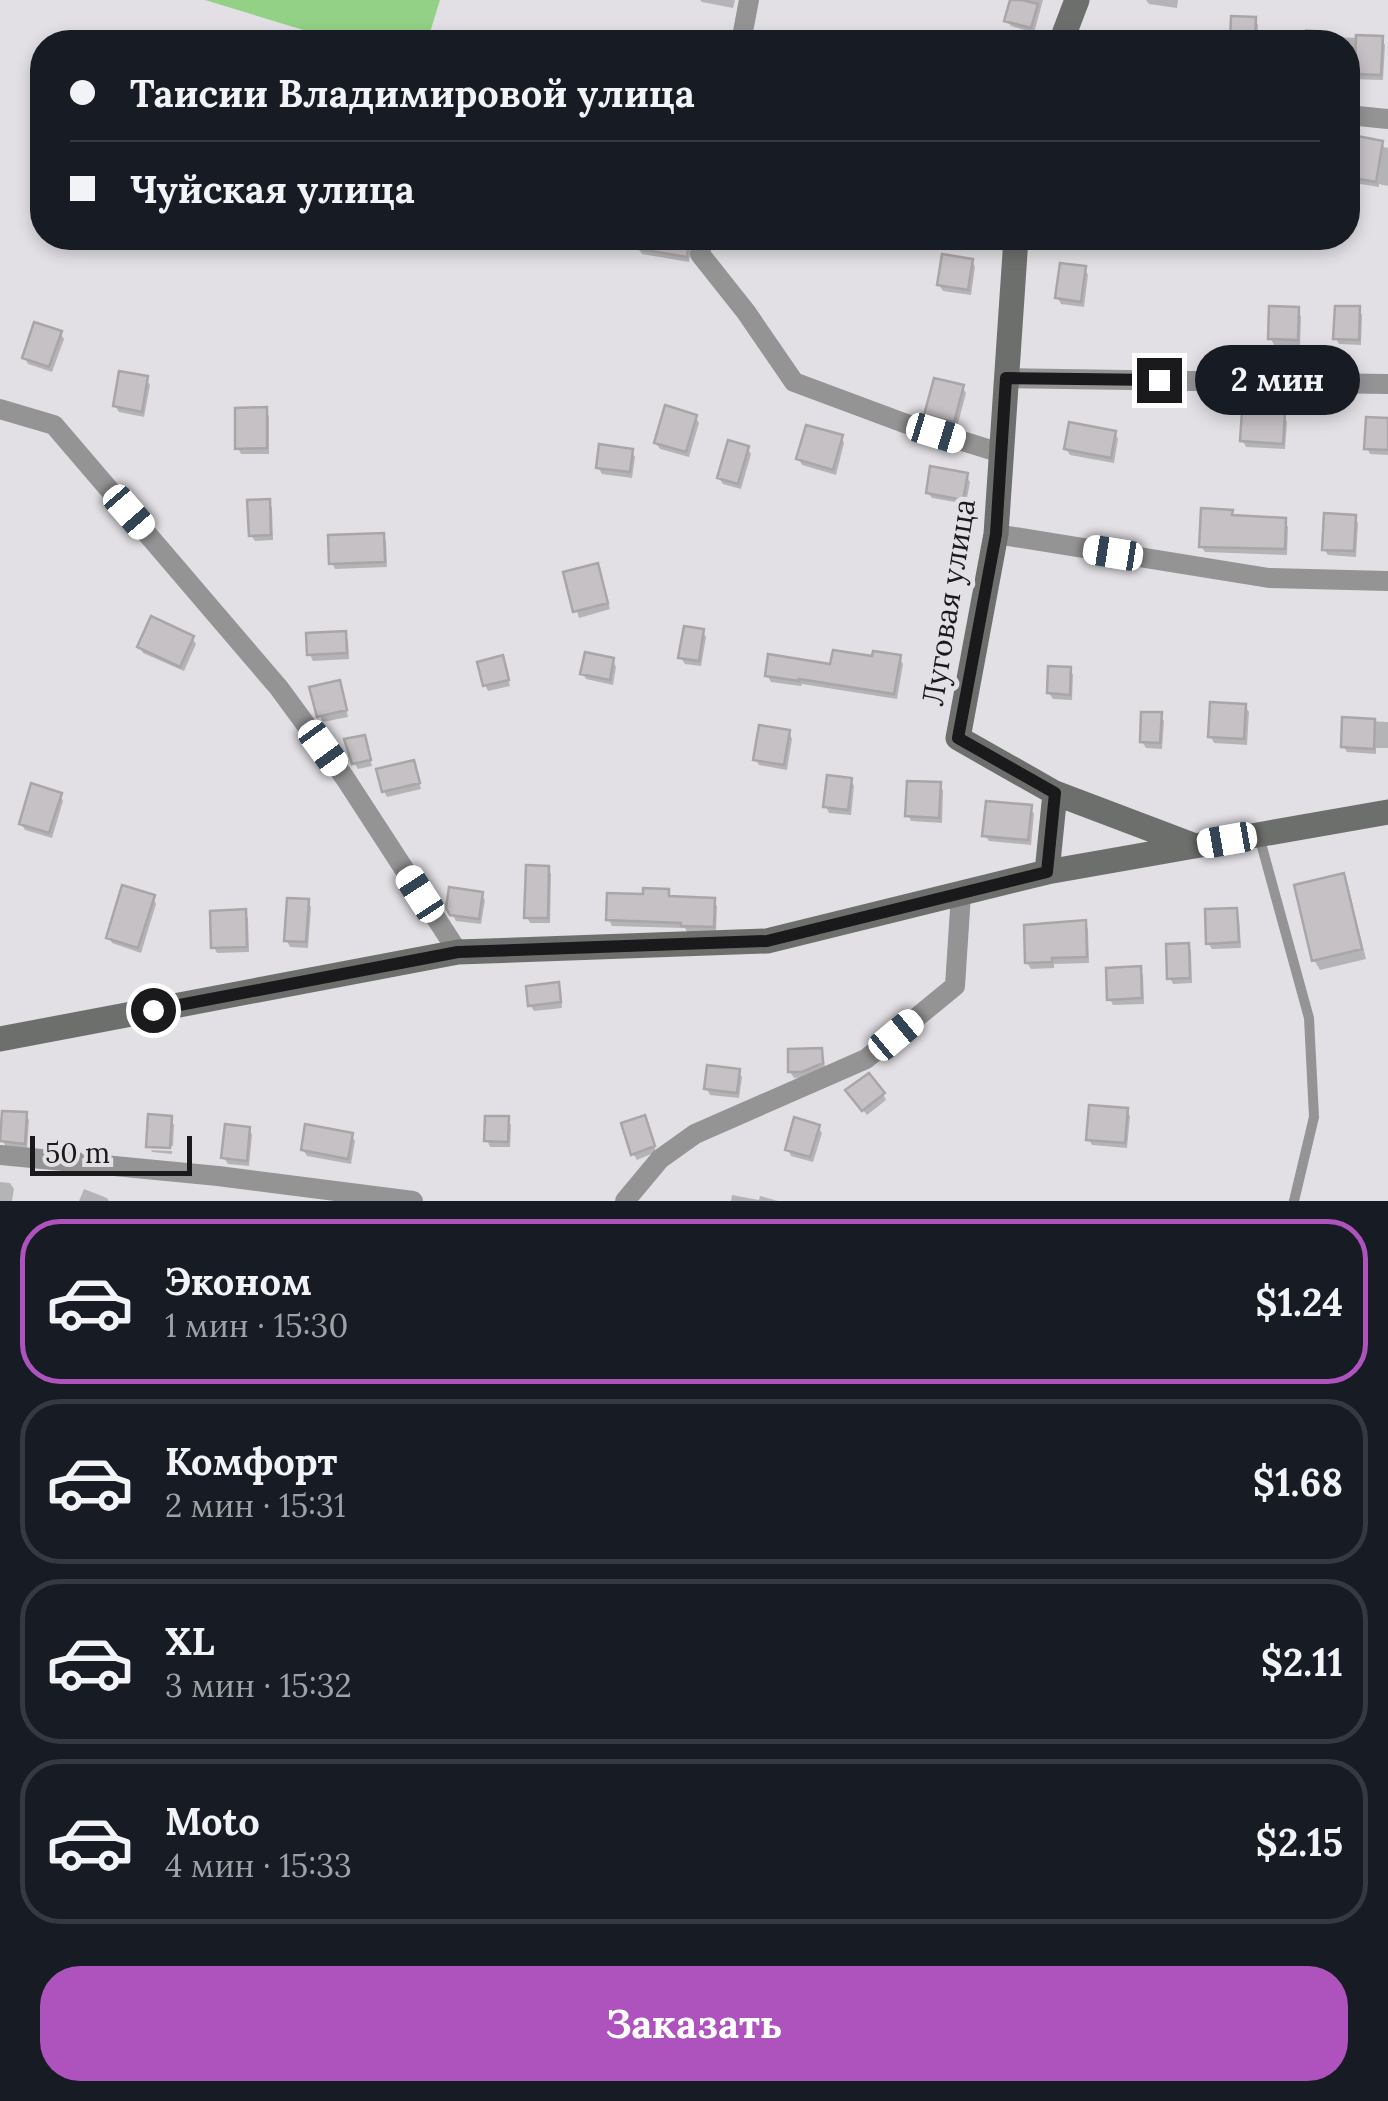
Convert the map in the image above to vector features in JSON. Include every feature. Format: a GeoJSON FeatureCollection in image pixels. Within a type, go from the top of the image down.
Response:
{"type":"FeatureCollection","features":[{"type":"Feature","properties":{"kind":"street"},"geometry":{"type":"LineString","coordinates":[[743,30],[749,0]]}},
{"type":"Feature","properties":{"kind":"street"},"geometry":{"type":"LineString","coordinates":[[1066,30],[1078,0]]}},
{"type":"Feature","properties":{"kind":"street"},"geometry":{"type":"LineString","coordinates":[[1360,116],[1388,119]]}},
{"type":"Feature","properties":{"kind":"street"},"geometry":{"type":"LineString","coordinates":[[701,250],[794,382],[1001,453]]}},
{"type":"Feature","properties":{"kind":"street","name":"Луговая улица"},"geometry":{"type":"LineString","coordinates":[[1015,250],[996,534],[958,738],[1055,793]]}},
{"type":"Feature","properties":{"kind":"street"},"geometry":{"type":"LineString","coordinates":[[1006,378],[1388,384]]}},
{"type":"Feature","properties":{"kind":"street"},"geometry":{"type":"LineString","coordinates":[[0,409],[54,425],[279,688],[345,778],[458,952]]}},
{"type":"Feature","properties":{"kind":"street"},"geometry":{"type":"LineString","coordinates":[[996,534],[1269,578],[1388,581]]}},
{"type":"Feature","properties":{"kind":"street"},"geometry":{"type":"LineString","coordinates":[[1047,872],[1055,793],[1196,846]]}},
{"type":"Feature","properties":{"kind":"street"},"geometry":{"type":"LineString","coordinates":[[0,1038],[458,952],[767,941],[1047,872],[1388,812]]}},
{"type":"Feature","properties":{"kind":"street"},"geometry":{"type":"LineString","coordinates":[[625,1201],[660,1159],[694,1134],[866,1059],[955,986],[961,894]]}},
{"type":"Feature","properties":{"kind":"street"},"geometry":{"type":"LineString","coordinates":[[0,1155],[218,1176],[413,1201]]}},
{"type":"Feature","properties":{"kind":"lane"},"geometry":{"type":"LineString","coordinates":[[1258,835],[1309,1018],[1314,1117],[1294,1201]]}},
{"type":"Feature","properties":{"kind":"green space"},"geometry":{"type":"Polygon","coordinates":[[[205,0],[440,0],[431,30],[304,30],[205,0]]]}},
{"type":"Feature","properties":{"kind":"building"},"geometry":{"type":"Polygon","coordinates":[[[1010,0],[1038,4],[1031,28],[1004,21],[1010,0]]]}},
{"type":"Feature","properties":{"kind":"building"},"geometry":{"type":"Polygon","coordinates":[[[1231,16],[1256,17],[1255,30],[1230,30],[1231,16]]]}},
{"type":"Feature","properties":{"kind":"building"},"geometry":{"type":"Polygon","coordinates":[[[1360,35],[1383,36],[1381,75],[1360,74],[1360,35]]]}},
{"type":"Feature","properties":{"kind":"building"},"geometry":{"type":"Polygon","coordinates":[[[1360,137],[1383,141],[1376,182],[1360,179],[1360,137]]]}},
{"type":"Feature","properties":{"kind":"building"},"geometry":{"type":"Polygon","coordinates":[[[645,250],[688,250],[687,257],[645,250]]]}},
{"type":"Feature","properties":{"kind":"building"},"geometry":{"type":"Polygon","coordinates":[[[942,254],[973,259],[968,290],[937,285],[942,254]]]}},
{"type":"Feature","properties":{"kind":"building"},"geometry":{"type":"Polygon","coordinates":[[[1060,263],[1086,266],[1081,302],[1055,298],[1060,263]]]}},
{"type":"Feature","properties":{"kind":"building"},"geometry":{"type":"Polygon","coordinates":[[[1269,306],[1299,307],[1298,340],[1268,339],[1269,306]]]}},
{"type":"Feature","properties":{"kind":"building"},"geometry":{"type":"Polygon","coordinates":[[[1335,306],[1360,306],[1359,340],[1333,339],[1335,306]]]}},
{"type":"Feature","properties":{"kind":"building"},"geometry":{"type":"Polygon","coordinates":[[[34,322],[62,331],[49,367],[22,358],[34,322]]]}},
{"type":"Feature","properties":{"kind":"building"},"geometry":{"type":"Polygon","coordinates":[[[119,371],[148,376],[142,412],[113,406],[119,371]]]}},
{"type":"Feature","properties":{"kind":"building"},"geometry":{"type":"Polygon","coordinates":[[[934,378],[964,385],[954,422],[924,415],[934,378]]]}},
{"type":"Feature","properties":{"kind":"building"},"geometry":{"type":"Polygon","coordinates":[[[665,405],[697,415],[686,452],[654,443],[665,405]]]}},
{"type":"Feature","properties":{"kind":"building"},"geometry":{"type":"Polygon","coordinates":[[[267,407],[267,448],[235,449],[235,408],[267,407]]]}},
{"type":"Feature","properties":{"kind":"building"},"geometry":{"type":"Polygon","coordinates":[[[1242,411],[1285,413],[1283,444],[1240,441],[1242,411]]]}},
{"type":"Feature","properties":{"kind":"building"},"geometry":{"type":"Polygon","coordinates":[[[1366,417],[1388,418],[1388,450],[1364,449],[1366,417]]]}},
{"type":"Feature","properties":{"kind":"building"},"geometry":{"type":"Polygon","coordinates":[[[1069,422],[1116,431],[1111,458],[1064,449],[1069,422]]]}},
{"type":"Feature","properties":{"kind":"building"},"geometry":{"type":"Polygon","coordinates":[[[806,425],[843,435],[833,470],[796,459],[806,425]]]}},
{"type":"Feature","properties":{"kind":"building"},"geometry":{"type":"Polygon","coordinates":[[[728,440],[749,446],[738,484],[717,478],[728,440]]]}},
{"type":"Feature","properties":{"kind":"building"},"geometry":{"type":"Polygon","coordinates":[[[599,444],[633,449],[630,472],[596,468],[599,444]]]}},
{"type":"Feature","properties":{"kind":"building"},"geometry":{"type":"Polygon","coordinates":[[[930,466],[968,473],[963,500],[926,493],[930,466]]]}},
{"type":"Feature","properties":{"kind":"building"},"geometry":{"type":"Polygon","coordinates":[[[270,499],[271,535],[249,536],[247,500],[270,499]]]}},
{"type":"Feature","properties":{"kind":"building"},"geometry":{"type":"Polygon","coordinates":[[[1201,508],[1233,510],[1232,515],[1286,518],[1285,549],[1199,547],[1201,508]]]}},
{"type":"Feature","properties":{"kind":"building"},"geometry":{"type":"Polygon","coordinates":[[[1324,513],[1356,515],[1354,551],[1322,550],[1324,513]]]}},
{"type":"Feature","properties":{"kind":"building"},"geometry":{"type":"Polygon","coordinates":[[[384,533],[385,562],[329,564],[328,535],[384,533]]]}},
{"type":"Feature","properties":{"kind":"building"},"geometry":{"type":"Polygon","coordinates":[[[598,563],[608,603],[573,612],[563,572],[598,563]]]}},
{"type":"Feature","properties":{"kind":"building"},"geometry":{"type":"Polygon","coordinates":[[[151,616],[194,636],[180,667],[137,647],[151,616]]]}},
{"type":"Feature","properties":{"kind":"building"},"geometry":{"type":"Polygon","coordinates":[[[684,626],[704,629],[699,661],[678,658],[684,626]]]}},
{"type":"Feature","properties":{"kind":"building"},"geometry":{"type":"Polygon","coordinates":[[[346,631],[347,653],[307,655],[306,633],[346,631]]]}},
{"type":"Feature","properties":{"kind":"building"},"geometry":{"type":"Polygon","coordinates":[[[833,650],[872,656],[873,651],[901,655],[894,694],[765,676],[768,654],[830,664],[833,650]]]}},
{"type":"Feature","properties":{"kind":"building"},"geometry":{"type":"Polygon","coordinates":[[[585,652],[614,658],[610,680],[580,674],[585,652]]]}},
{"type":"Feature","properties":{"kind":"building"},"geometry":{"type":"Polygon","coordinates":[[[503,655],[509,680],[483,686],[477,662],[503,655]]]}},
{"type":"Feature","properties":{"kind":"building"},"geometry":{"type":"Polygon","coordinates":[[[1048,666],[1071,667],[1070,695],[1047,693],[1048,666]]]}},
{"type":"Feature","properties":{"kind":"building"},"geometry":{"type":"Polygon","coordinates":[[[340,680],[347,710],[317,717],[309,687],[340,680]]]}},
{"type":"Feature","properties":{"kind":"building"},"geometry":{"type":"Polygon","coordinates":[[[1210,702],[1246,704],[1244,739],[1208,737],[1210,702]]]}},
{"type":"Feature","properties":{"kind":"building"},"geometry":{"type":"Polygon","coordinates":[[[1141,712],[1162,712],[1160,743],[1140,742],[1141,712]]]}},
{"type":"Feature","properties":{"kind":"building"},"geometry":{"type":"Polygon","coordinates":[[[1342,717],[1375,719],[1374,749],[1341,747],[1342,717]]]}},
{"type":"Feature","properties":{"kind":"building"},"geometry":{"type":"Polygon","coordinates":[[[759,725],[790,730],[784,765],[753,760],[759,725]]]}},
{"type":"Feature","properties":{"kind":"building"},"geometry":{"type":"Polygon","coordinates":[[[365,735],[371,760],[352,764],[344,739],[365,735]]]}},
{"type":"Feature","properties":{"kind":"building"},"geometry":{"type":"Polygon","coordinates":[[[414,760],[420,783],[382,792],[376,769],[414,760]]]}},
{"type":"Feature","properties":{"kind":"building"},"geometry":{"type":"Polygon","coordinates":[[[827,775],[852,778],[848,810],[823,807],[827,775]]]}},
{"type":"Feature","properties":{"kind":"building"},"geometry":{"type":"Polygon","coordinates":[[[907,781],[941,782],[939,818],[905,816],[907,781]]]}},
{"type":"Feature","properties":{"kind":"building"},"geometry":{"type":"Polygon","coordinates":[[[31,783],[62,793],[49,833],[19,824],[31,783]]]}},
{"type":"Feature","properties":{"kind":"building"},"geometry":{"type":"Polygon","coordinates":[[[986,801],[1032,805],[1028,840],[982,836],[986,801]]]}},
{"type":"Feature","properties":{"kind":"building"},"geometry":{"type":"Polygon","coordinates":[[[526,865],[549,866],[548,918],[524,918],[526,865]]]}},
{"type":"Feature","properties":{"kind":"building"},"geometry":{"type":"Polygon","coordinates":[[[1344,873],[1362,949],[1312,961],[1294,885],[1344,873]]]}},
{"type":"Feature","properties":{"kind":"building"},"geometry":{"type":"Polygon","coordinates":[[[122,885],[155,895],[138,948],[106,938],[122,885]]]}},
{"type":"Feature","properties":{"kind":"building"},"geometry":{"type":"Polygon","coordinates":[[[449,887],[483,892],[479,919],[450,915],[446,908],[449,887]]]}},
{"type":"Feature","properties":{"kind":"building"},"geometry":{"type":"Polygon","coordinates":[[[643,888],[669,889],[669,896],[715,898],[714,927],[606,920],[607,893],[643,894],[643,888]]]}},
{"type":"Feature","properties":{"kind":"building"},"geometry":{"type":"Polygon","coordinates":[[[287,898],[309,899],[306,942],[284,941],[287,898]]]}},
{"type":"Feature","properties":{"kind":"building"},"geometry":{"type":"Polygon","coordinates":[[[1237,908],[1239,942],[1206,944],[1205,909],[1237,908]]]}},
{"type":"Feature","properties":{"kind":"building"},"geometry":{"type":"Polygon","coordinates":[[[246,909],[247,947],[211,948],[210,911],[246,909]]]}},
{"type":"Feature","properties":{"kind":"building"},"geometry":{"type":"Polygon","coordinates":[[[1086,920],[1087,957],[1025,963],[1024,925],[1086,920]]]}},
{"type":"Feature","properties":{"kind":"building"},"geometry":{"type":"Polygon","coordinates":[[[1189,943],[1190,978],[1167,979],[1166,944],[1189,943]]]}},
{"type":"Feature","properties":{"kind":"building"},"geometry":{"type":"Polygon","coordinates":[[[1141,966],[1142,998],[1107,1000],[1106,968],[1141,966]]]}},
{"type":"Feature","properties":{"kind":"building"},"geometry":{"type":"Polygon","coordinates":[[[559,982],[561,1002],[528,1006],[526,986],[559,982]]]}},
{"type":"Feature","properties":{"kind":"building"},"geometry":{"type":"Polygon","coordinates":[[[822,1048],[823,1063],[802,1072],[788,1072],[788,1049],[822,1048]]]}},
{"type":"Feature","properties":{"kind":"building"},"geometry":{"type":"Polygon","coordinates":[[[707,1065],[740,1069],[737,1093],[704,1089],[707,1065]]]}},
{"type":"Feature","properties":{"kind":"building"},"geometry":{"type":"Polygon","coordinates":[[[869,1073],[885,1093],[862,1111],[845,1090],[869,1073]]]}},
{"type":"Feature","properties":{"kind":"building"},"geometry":{"type":"Polygon","coordinates":[[[1089,1105],[1128,1108],[1125,1143],[1086,1140],[1089,1105]]]}},
{"type":"Feature","properties":{"kind":"building"},"geometry":{"type":"Polygon","coordinates":[[[2,1111],[27,1112],[25,1144],[0,1141],[2,1111]]]}},
{"type":"Feature","properties":{"kind":"building"},"geometry":{"type":"Polygon","coordinates":[[[148,1114],[172,1116],[170,1148],[146,1147],[148,1114]]]}},
{"type":"Feature","properties":{"kind":"building"},"geometry":{"type":"Polygon","coordinates":[[[645,1115],[655,1146],[631,1155],[621,1123],[645,1115]]]}},
{"type":"Feature","properties":{"kind":"building"},"geometry":{"type":"Polygon","coordinates":[[[485,1116],[509,1116],[508,1142],[484,1141],[485,1116]]]}},
{"type":"Feature","properties":{"kind":"building"},"geometry":{"type":"Polygon","coordinates":[[[794,1117],[820,1125],[810,1157],[785,1150],[794,1117]]]}},
{"type":"Feature","properties":{"kind":"building"},"geometry":{"type":"Polygon","coordinates":[[[225,1124],[250,1127],[247,1161],[221,1158],[225,1124]]]}},
{"type":"Feature","properties":{"kind":"building"},"geometry":{"type":"Polygon","coordinates":[[[305,1124],[353,1133],[348,1159],[301,1150],[305,1124]]]}},
{"type":"Feature","properties":{"kind":"route"},"geometry":{"type":"LineString","coordinates":[[153,1010],[458,952],[767,941],[1047,872],[1055,793],[958,738],[996,534],[1006,378],[1159,380]]}}]}
